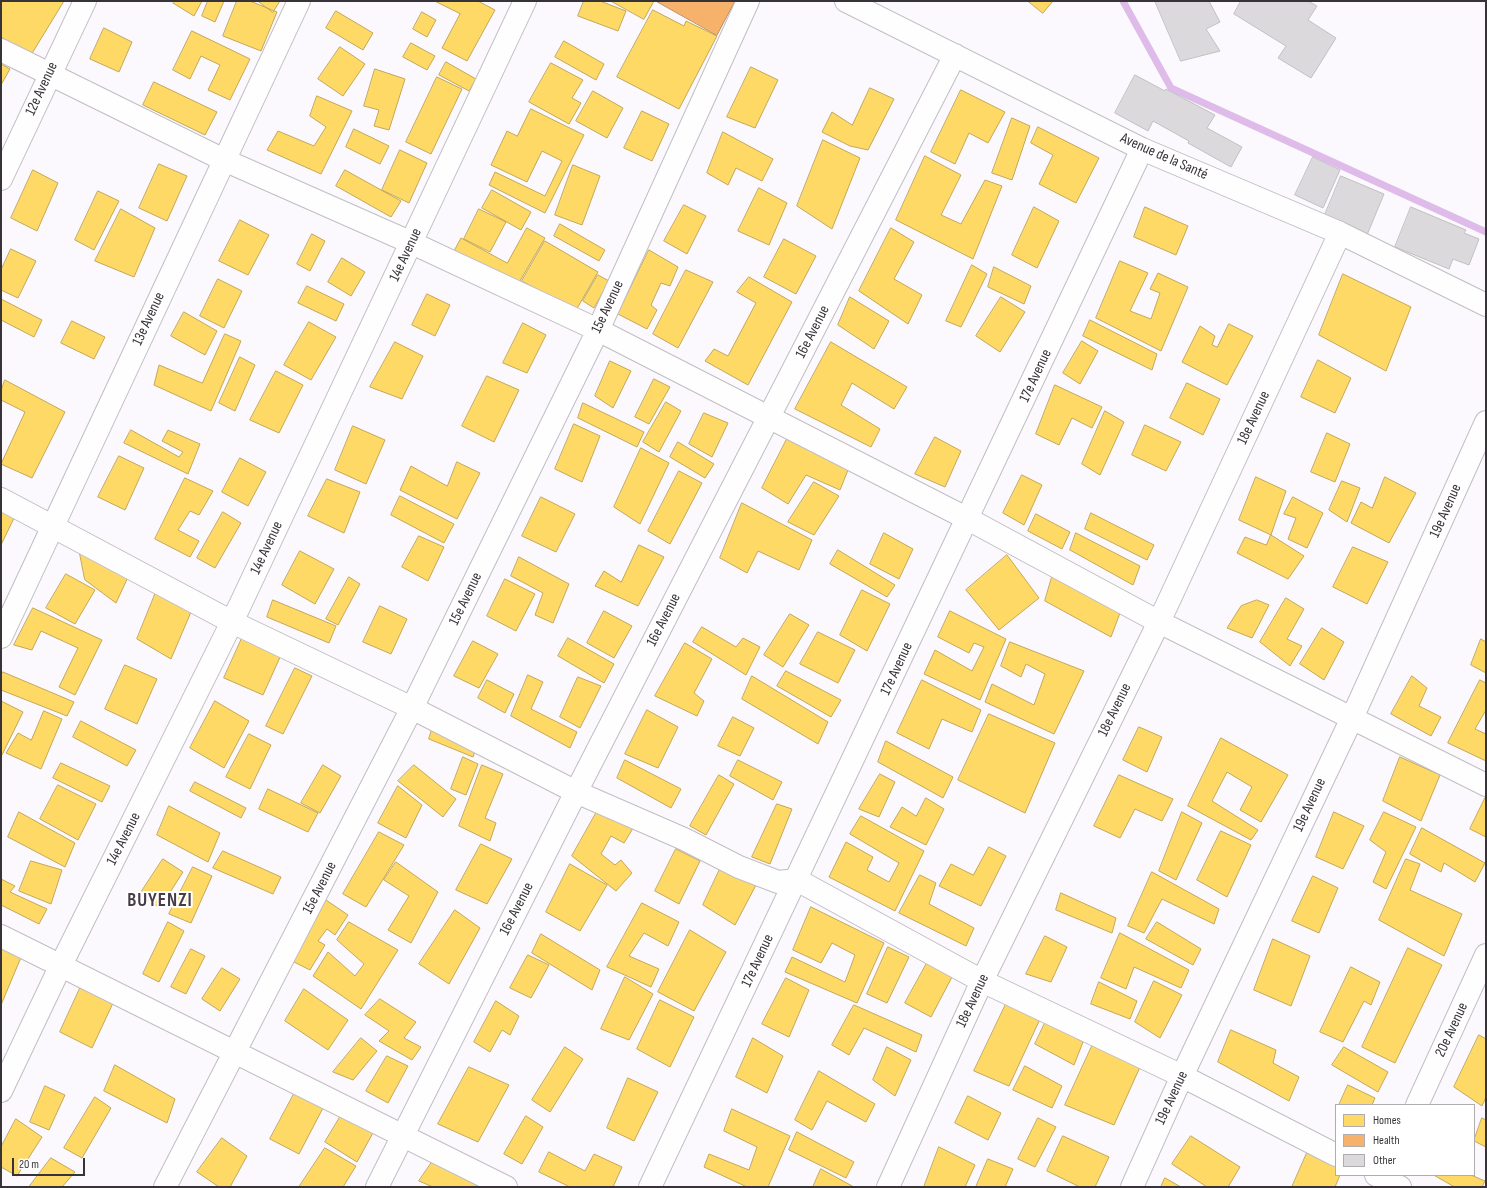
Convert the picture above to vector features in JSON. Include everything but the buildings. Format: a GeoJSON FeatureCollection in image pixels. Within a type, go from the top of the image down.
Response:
{"type":"FeatureCollection","features":[{"type":"Feature","properties":{"kind":"street","name":"12e Avenue"},"geometry":{"type":"LineString","coordinates":[[1,179],[49,73],[85,1]]}},
{"type":"Feature","properties":{"kind":"street","name":"13e Avenue"},"geometry":{"type":"LineString","coordinates":[[1,637],[52,525],[299,1]]}},
{"type":"Feature","properties":{"kind":"street","name":"14e Avenue"},"geometry":{"type":"LineString","coordinates":[[1,1091],[61,965],[232,622],[526,1]]}},
{"type":"Feature","properties":{"kind":"street","name":"15e Avenue"},"geometry":{"type":"LineString","coordinates":[[165,1187],[412,708],[598,330],[748,1]]}},
{"type":"Feature","properties":{"kind":"street","name":"Avenue de la Santé"},"geometry":{"type":"LineString","coordinates":[[846,1],[1142,149],[1340,232],[1486,305]]}},
{"type":"Feature","properties":{"kind":"street"},"geometry":{"type":"LineString","coordinates":[[1,50],[224,160],[412,243],[598,330],[968,519],[1159,622],[1486,785]]}},
{"type":"Feature","properties":{"kind":"street","name":"16e Avenue"},"geometry":{"type":"LineString","coordinates":[[377,1187],[576,792],[955,55]]}},
{"type":"Feature","properties":{"kind":"street","name":"17e Avenue"},"geometry":{"type":"LineString","coordinates":[[650,1187],[797,880],[1142,149]]}},
{"type":"Feature","properties":{"kind":"street","name":"18e Avenue"},"geometry":{"type":"LineString","coordinates":[[888,1187],[982,981],[1159,622],[1340,232]]}},
{"type":"Feature","properties":{"kind":"street","name":"19e Avenue"},"geometry":{"type":"LineString","coordinates":[[1132,1187],[1182,1076],[1352,718],[1486,422]]}},
{"type":"Feature","properties":{"kind":"street"},"geometry":{"type":"LineString","coordinates":[[1,499],[232,622],[412,708],[576,792],[684,839],[739,867],[778,882],[797,880],[982,981],[1182,1076],[1335,1153]]}},
{"type":"Feature","properties":{"kind":"street"},"geometry":{"type":"LineString","coordinates":[[1,936],[506,1187]]}},
{"type":"Feature","properties":{"kind":"street","name":"20e Avenue"},"geometry":{"type":"LineString","coordinates":[[1417,1104],[1486,955]]}},
{"type":"Feature","properties":{"kind":"waterway"},"geometry":{"type":"LineString","coordinates":[[1123,1],[1171,88],[1486,232]]}},
{"type":"Feature","properties":{"kind":"district","name":"BUYENZI"},"geometry":{"type":"Point","coordinates":[160,901]}}]}
